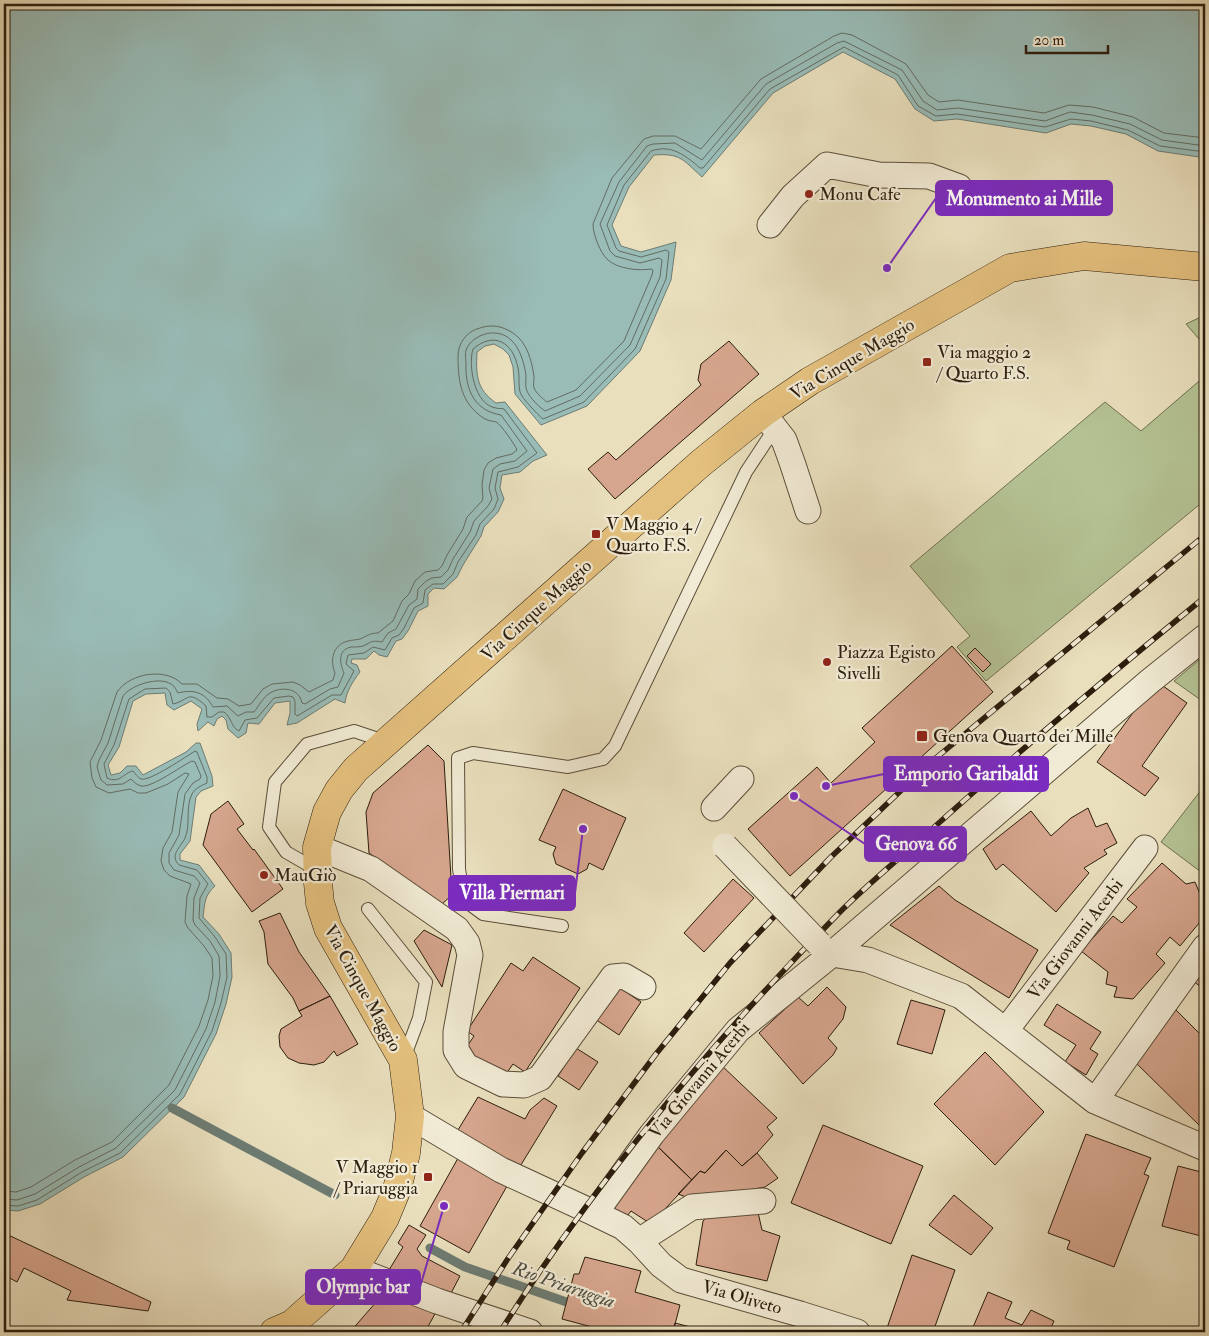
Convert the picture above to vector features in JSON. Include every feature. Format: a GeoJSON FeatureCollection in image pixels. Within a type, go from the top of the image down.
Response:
{"type":"FeatureCollection","features":[{"type":"Feature","properties":{"kind":"main road","name":"Via Cinque Maggio"},"geometry":{"type":"LineString","coordinates":[[291,1330],[354,1269],[385,1218],[397,1189],[406,1153],[410,1116],[403,1060],[328,928],[320,903],[317,858],[327,812],[338,790],[356,770],[387,742],[701,464],[769,421],[810,381],[1010,268],[1084,256],[1205,267]]}},
{"type":"Feature","properties":{"kind":"street"},"geometry":{"type":"LineString","coordinates":[[770,226],[793,196],[827,165],[879,175],[929,176],[959,187]]}},
{"type":"Feature","properties":{"kind":"street"},"geometry":{"type":"LineString","coordinates":[[769,421],[784,440],[808,511]]}},
{"type":"Feature","properties":{"kind":"street","name":"Via Giovanni Acerbi"},"geometry":{"type":"LineString","coordinates":[[594,1212],[652,1134],[738,1030],[825,949],[1205,637]]}},
{"type":"Feature","properties":{"kind":"street"},"geometry":{"type":"LineString","coordinates":[[714,808],[740,779]]}},
{"type":"Feature","properties":{"kind":"street"},"geometry":{"type":"LineString","coordinates":[[725,846],[825,949],[868,960],[961,996],[1095,1102],[1205,1148]]}},
{"type":"Feature","properties":{"kind":"street","name":"Via Giovanni Acerbi"},"geometry":{"type":"LineString","coordinates":[[1006,1030],[1145,848]]}},
{"type":"Feature","properties":{"kind":"street"},"geometry":{"type":"LineString","coordinates":[[317,858],[370,869],[458,930],[467,942],[470,955],[456,1032],[456,1050],[466,1066],[503,1084],[524,1085],[540,1078],[613,977],[624,976],[643,987]]}},
{"type":"Feature","properties":{"kind":"street"},"geometry":{"type":"LineString","coordinates":[[1095,1102],[1205,947]]}},
{"type":"Feature","properties":{"kind":"street"},"geometry":{"type":"LineString","coordinates":[[410,1116],[502,1170],[594,1212]]}},
{"type":"Feature","properties":{"kind":"street"},"geometry":{"type":"LineString","coordinates":[[639,1240],[692,1206],[763,1201]]}},
{"type":"Feature","properties":{"kind":"street","name":"Via Oliveto"},"geometry":{"type":"LineString","coordinates":[[594,1212],[623,1227],[639,1240],[661,1265],[681,1280],[858,1332]]}},
{"type":"Feature","properties":{"kind":"street"},"geometry":{"type":"LineString","coordinates":[[354,1269],[517,1330]]}},
{"type":"Feature","properties":{"kind":"lane"},"geometry":{"type":"LineString","coordinates":[[562,926],[483,914],[464,900],[460,870],[458,758],[473,753],[568,767],[603,758],[615,746],[769,421]]}},
{"type":"Feature","properties":{"kind":"lane"},"geometry":{"type":"LineString","coordinates":[[317,858],[286,852],[269,827],[275,782],[308,744],[354,730],[387,742]]}},
{"type":"Feature","properties":{"kind":"lane"},"geometry":{"type":"LineString","coordinates":[[368,909],[426,982],[419,1018],[403,1060]]}},
{"type":"Feature","properties":{"kind":"green space"},"geometry":{"type":"Polygon","coordinates":[[[1205,315],[1205,346],[1186,324],[1205,315]]]}},
{"type":"Feature","properties":{"kind":"green space"},"geometry":{"type":"Polygon","coordinates":[[[1205,376],[1205,500],[986,681],[957,647],[970,636],[910,566],[1105,402],[1141,431],[1205,376]]]}},
{"type":"Feature","properties":{"kind":"green space"},"geometry":{"type":"Polygon","coordinates":[[[1205,655],[1205,703],[1174,681],[1205,655]]]}},
{"type":"Feature","properties":{"kind":"green space"},"geometry":{"type":"Polygon","coordinates":[[[1205,785],[1205,875],[1161,842],[1205,785]]]}},
{"type":"Feature","properties":{"kind":"water"},"geometry":{"type":"Polygon","coordinates":[[[4,4],[1205,4],[1205,157],[1158,151],[1126,134],[1091,126],[1071,124],[1046,133],[957,119],[934,121],[915,109],[895,79],[843,52],[773,93],[702,177],[681,159],[670,155],[654,155],[629,187],[612,225],[621,246],[641,252],[676,242],[671,280],[640,351],[587,406],[541,425],[515,394],[513,367],[509,355],[494,344],[485,346],[477,352],[477,375],[484,392],[496,403],[505,402],[547,455],[533,461],[520,472],[502,475],[500,488],[504,499],[498,512],[484,527],[481,536],[457,577],[444,589],[434,588],[428,594],[428,606],[418,611],[408,631],[402,639],[396,641],[387,657],[379,655],[374,651],[366,659],[352,659],[351,663],[357,665],[360,672],[350,687],[345,703],[335,699],[297,723],[287,725],[290,701],[275,703],[259,724],[248,723],[246,733],[238,738],[228,729],[226,720],[222,716],[217,719],[214,726],[208,722],[198,731],[197,724],[202,709],[191,701],[174,710],[167,705],[165,693],[146,694],[133,701],[119,747],[108,765],[111,775],[120,773],[127,766],[136,766],[143,775],[186,752],[196,743],[200,743],[212,776],[213,786],[201,791],[196,797],[190,841],[180,854],[180,860],[199,865],[215,886],[207,897],[203,917],[219,934],[231,953],[232,977],[226,1004],[216,1034],[184,1097],[123,1157],[84,1177],[40,1204],[18,1211],[4,1210],[4,4]]]}},
{"type":"Feature","properties":{"kind":"building"},"geometry":{"type":"Polygon","coordinates":[[[729,341],[759,374],[615,499],[588,469],[608,452],[616,460],[701,385],[698,380],[701,364],[729,341]]]}},
{"type":"Feature","properties":{"kind":"building"},"geometry":{"type":"Polygon","coordinates":[[[952,646],[993,692],[790,876],[748,829],[817,767],[831,783],[875,742],[862,728],[952,646]]]}},
{"type":"Feature","properties":{"kind":"building"},"geometry":{"type":"Polygon","coordinates":[[[975,648],[991,664],[983,672],[967,656],[975,648]]]}},
{"type":"Feature","properties":{"kind":"building"},"geometry":{"type":"Polygon","coordinates":[[[1156,681],[1187,703],[1142,766],[1159,778],[1145,796],[1097,762],[1156,681]]]}},
{"type":"Feature","properties":{"kind":"building"},"geometry":{"type":"Polygon","coordinates":[[[428,745],[444,761],[452,895],[441,905],[369,853],[366,812],[373,793],[428,745]]]}},
{"type":"Feature","properties":{"kind":"building"},"geometry":{"type":"Polygon","coordinates":[[[563,789],[626,818],[603,870],[589,863],[587,869],[578,874],[556,864],[553,854],[556,847],[539,840],[563,789]]]}},
{"type":"Feature","properties":{"kind":"building"},"geometry":{"type":"Polygon","coordinates":[[[228,801],[244,824],[237,829],[283,889],[252,912],[203,845],[211,814],[228,801]]]}},
{"type":"Feature","properties":{"kind":"building"},"geometry":{"type":"Polygon","coordinates":[[[1088,808],[1096,827],[1107,823],[1117,843],[1104,850],[1107,854],[1084,868],[1089,873],[1056,912],[1003,864],[996,870],[983,849],[1031,811],[1051,836],[1071,818],[1088,808]]]}},
{"type":"Feature","properties":{"kind":"building"},"geometry":{"type":"Polygon","coordinates":[[[1162,863],[1186,884],[1195,882],[1200,894],[1205,893],[1205,916],[1180,946],[1170,937],[1156,954],[1165,963],[1133,999],[1114,997],[1117,987],[1106,984],[1108,972],[1081,951],[1113,916],[1122,923],[1137,907],[1127,899],[1162,863]]]}},
{"type":"Feature","properties":{"kind":"building"},"geometry":{"type":"Polygon","coordinates":[[[733,879],[754,898],[704,952],[684,933],[733,879]]]}},
{"type":"Feature","properties":{"kind":"building"},"geometry":{"type":"Polygon","coordinates":[[[939,886],[955,900],[1038,950],[1009,998],[890,925],[939,886]]]}},
{"type":"Feature","properties":{"kind":"building"},"geometry":{"type":"Polygon","coordinates":[[[280,913],[299,952],[330,996],[299,1011],[293,998],[268,964],[264,932],[259,921],[280,913]]]}},
{"type":"Feature","properties":{"kind":"building"},"geometry":{"type":"Polygon","coordinates":[[[424,930],[452,945],[442,987],[414,941],[424,930]]]}},
{"type":"Feature","properties":{"kind":"building"},"geometry":{"type":"Polygon","coordinates":[[[533,957],[580,988],[525,1072],[513,1064],[504,1077],[464,1051],[474,1036],[467,1031],[511,963],[523,971],[533,957]]]}},
{"type":"Feature","properties":{"kind":"building"},"geometry":{"type":"Polygon","coordinates":[[[1205,965],[1205,990],[1193,981],[1205,965]]]}},
{"type":"Feature","properties":{"kind":"building"},"geometry":{"type":"Polygon","coordinates":[[[617,986],[641,1002],[619,1035],[595,1019],[617,986]]]}},
{"type":"Feature","properties":{"kind":"building"},"geometry":{"type":"Polygon","coordinates":[[[827,987],[846,1007],[843,1019],[828,1038],[837,1048],[833,1055],[803,1084],[759,1033],[798,997],[808,1006],[827,987]]]}},
{"type":"Feature","properties":{"kind":"building"},"geometry":{"type":"Polygon","coordinates":[[[330,996],[358,1044],[337,1056],[334,1051],[324,1062],[314,1065],[299,1063],[288,1058],[280,1047],[279,1036],[281,1029],[302,1016],[299,1011],[330,996]]]}},
{"type":"Feature","properties":{"kind":"building"},"geometry":{"type":"Polygon","coordinates":[[[911,1000],[945,1010],[932,1054],[897,1044],[911,1000]]]}},
{"type":"Feature","properties":{"kind":"building"},"geometry":{"type":"Polygon","coordinates":[[[1057,1004],[1101,1032],[1090,1049],[1098,1054],[1086,1075],[1065,1062],[1076,1045],[1044,1025],[1057,1004]]]}},
{"type":"Feature","properties":{"kind":"building"},"geometry":{"type":"Polygon","coordinates":[[[1176,1010],[1205,1039],[1205,1131],[1130,1057],[1176,1010]]]}},
{"type":"Feature","properties":{"kind":"building"},"geometry":{"type":"Polygon","coordinates":[[[576,1048],[598,1062],[579,1090],[558,1076],[576,1048]]]}},
{"type":"Feature","properties":{"kind":"building"},"geometry":{"type":"Polygon","coordinates":[[[985,1052],[1044,1112],[995,1165],[934,1104],[985,1052]]]}},
{"type":"Feature","properties":{"kind":"building"},"geometry":{"type":"Polygon","coordinates":[[[720,1064],[777,1118],[767,1127],[773,1135],[742,1166],[726,1150],[705,1173],[700,1171],[692,1180],[654,1143],[720,1064]]]}},
{"type":"Feature","properties":{"kind":"building"},"geometry":{"type":"Polygon","coordinates":[[[478,1097],[525,1119],[530,1110],[544,1098],[557,1106],[519,1168],[458,1130],[478,1097]]]}},
{"type":"Feature","properties":{"kind":"building"},"geometry":{"type":"Polygon","coordinates":[[[823,1125],[923,1166],[891,1244],[791,1203],[823,1125]]]}},
{"type":"Feature","properties":{"kind":"building"},"geometry":{"type":"Polygon","coordinates":[[[1086,1134],[1151,1158],[1144,1174],[1149,1176],[1114,1267],[1067,1249],[1070,1241],[1048,1233],[1086,1134]]]}},
{"type":"Feature","properties":{"kind":"building"},"geometry":{"type":"Polygon","coordinates":[[[654,1143],[692,1180],[651,1224],[631,1211],[628,1215],[610,1208],[654,1143]]]}},
{"type":"Feature","properties":{"kind":"building"},"geometry":{"type":"Polygon","coordinates":[[[726,1150],[742,1166],[757,1153],[778,1178],[765,1187],[694,1200],[678,1194],[700,1171],[705,1173],[726,1150]]]}},
{"type":"Feature","properties":{"kind":"building"},"geometry":{"type":"Polygon","coordinates":[[[462,1151],[511,1179],[469,1253],[420,1226],[462,1151]]]}},
{"type":"Feature","properties":{"kind":"building"},"geometry":{"type":"Polygon","coordinates":[[[1178,1166],[1205,1173],[1205,1237],[1162,1226],[1178,1166]]]}},
{"type":"Feature","properties":{"kind":"building"},"geometry":{"type":"Polygon","coordinates":[[[954,1195],[993,1228],[971,1255],[929,1225],[954,1195]]]}},
{"type":"Feature","properties":{"kind":"building"},"geometry":{"type":"Polygon","coordinates":[[[757,1208],[762,1230],[780,1236],[767,1281],[696,1265],[703,1221],[709,1215],[757,1208]]]}},
{"type":"Feature","properties":{"kind":"building"},"geometry":{"type":"Polygon","coordinates":[[[409,1225],[426,1235],[417,1249],[422,1256],[460,1276],[449,1297],[389,1270],[403,1247],[398,1243],[409,1225]]]}},
{"type":"Feature","properties":{"kind":"building"},"geometry":{"type":"Polygon","coordinates":[[[4,1233],[151,1302],[148,1311],[67,1300],[71,1291],[24,1268],[17,1282],[4,1275],[4,1233]]]}},
{"type":"Feature","properties":{"kind":"building"},"geometry":{"type":"Polygon","coordinates":[[[912,1255],[955,1270],[933,1332],[886,1331],[912,1255]]]}},
{"type":"Feature","properties":{"kind":"building"},"geometry":{"type":"Polygon","coordinates":[[[585,1257],[641,1271],[635,1292],[680,1305],[673,1332],[611,1332],[562,1319],[574,1274],[579,1274],[585,1257]]]}},
{"type":"Feature","properties":{"kind":"building"},"geometry":{"type":"Polygon","coordinates":[[[988,1292],[1012,1302],[1005,1318],[1022,1325],[1031,1310],[1054,1321],[1049,1332],[971,1332],[988,1292]]]}},
{"type":"Feature","properties":{"kind":"building"},"geometry":{"type":"Polygon","coordinates":[[[384,1293],[436,1312],[425,1332],[350,1332],[384,1293]]]}},
{"type":"Feature","properties":{"kind":"building"},"geometry":{"type":"Polygon","coordinates":[[[675,1323],[702,1330],[701,1332],[673,1332],[675,1323]]]}},
{"type":"Feature","properties":{"kind":"waterway","name":"Rio Priaruggia"},"geometry":{"type":"LineString","coordinates":[[172,1108],[335,1195]]}},
{"type":"Feature","properties":{"kind":"waterway","name":"Rio Priaruggia"},"geometry":{"type":"LineString","coordinates":[[430,1248],[465,1267],[578,1306]]}},
{"type":"Feature","properties":{"kind":"railway"},"geometry":{"type":"LineString","coordinates":[[461,1332],[507,1260],[582,1153],[656,1054],[730,963],[830,858],[931,762],[1205,535]]}},
{"type":"Feature","properties":{"kind":"railway"},"geometry":{"type":"LineString","coordinates":[[500,1332],[576,1220],[616,1166],[702,1062],[792,962],[873,881],[1066,712],[1205,597]]}},
{"type":"Feature","properties":{"kind":"place","name":"Monu Cafe"},"geometry":{"type":"Point","coordinates":[809,194]}},
{"type":"Feature","properties":{"kind":"place","name":"Monumento ai Mille"},"geometry":{"type":"Point","coordinates":[887,268]}},
{"type":"Feature","properties":{"kind":"place","name":"Via maggio 2 / Quarto F.S."},"geometry":{"type":"Point","coordinates":[927,362]}},
{"type":"Feature","properties":{"kind":"place","name":"V Maggio 4 / Quarto F.S."},"geometry":{"type":"Point","coordinates":[596,534]}},
{"type":"Feature","properties":{"kind":"place","name":"Piazza Egisto Sivelli"},"geometry":{"type":"Point","coordinates":[827,662]}},
{"type":"Feature","properties":{"kind":"place","name":"Genova Quarto dei Mille"},"geometry":{"type":"Point","coordinates":[922,736]}},
{"type":"Feature","properties":{"kind":"place","name":"Emporio Garibaldi"},"geometry":{"type":"Point","coordinates":[826,786]}},
{"type":"Feature","properties":{"kind":"place","name":"Genova 66"},"geometry":{"type":"Point","coordinates":[794,796]}},
{"type":"Feature","properties":{"kind":"place","name":"Villa Piermari"},"geometry":{"type":"Point","coordinates":[583,829]}},
{"type":"Feature","properties":{"kind":"place","name":"MauGiò"},"geometry":{"type":"Point","coordinates":[264,875]}},
{"type":"Feature","properties":{"kind":"place","name":"V Maggio 1 / Priaruggia"},"geometry":{"type":"Point","coordinates":[428,1177]}},
{"type":"Feature","properties":{"kind":"place","name":"Olympic bar"},"geometry":{"type":"Point","coordinates":[444,1206]}}]}
